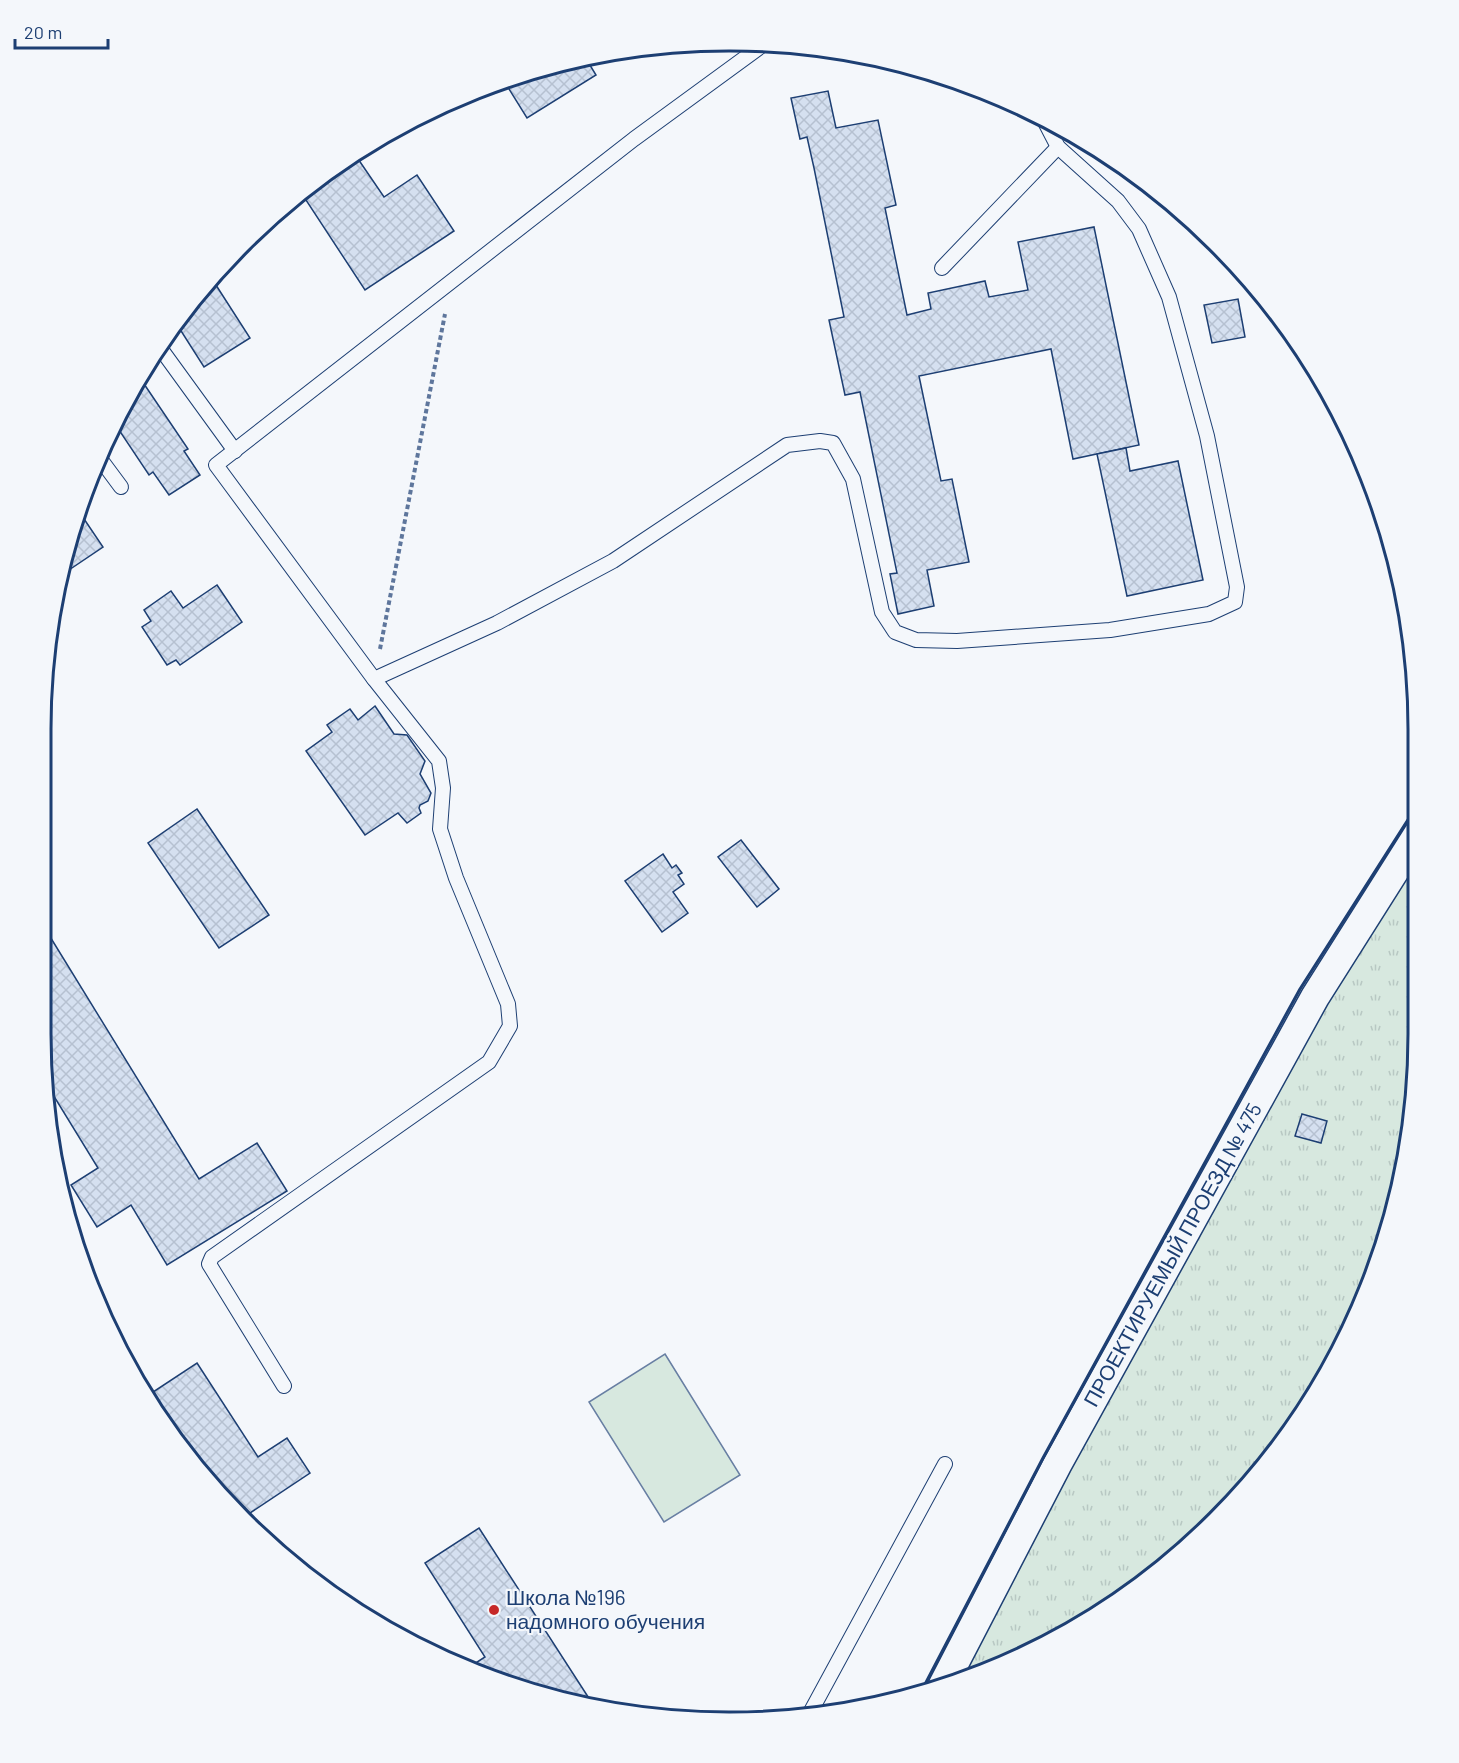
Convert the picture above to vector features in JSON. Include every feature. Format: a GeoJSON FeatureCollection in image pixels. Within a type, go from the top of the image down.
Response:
{"type":"FeatureCollection","features":[{"type":"Feature","properties":{"kind":"street","name":"ПРОЕКТИРУЕМЫЙ ПРОЕЗД № 475"},"geometry":{"type":"LineString","coordinates":[[948,1676],[1057,1465],[1314,997],[1408,850]]}},
{"type":"Feature","properties":{"kind":"lane"},"geometry":{"type":"LineString","coordinates":[[284,1386],[209,1264],[212,1257],[489,1062],[510,1026],[508,1004],[456,878],[440,828],[443,788],[439,761],[374,679],[216,465],[634,139],[754,52]]}},
{"type":"Feature","properties":{"kind":"lane"},"geometry":{"type":"LineString","coordinates":[[374,679],[497,623],[613,561],[788,446],[820,441],[833,443],[853,479],[882,612],[896,632],[916,640],[957,641],[1110,630],[1209,614],[1235,602],[1238,587],[1207,436],[1169,297],[1139,229],[1118,201],[1058,147],[1050,132]]}},
{"type":"Feature","properties":{"kind":"lane"},"geometry":{"type":"LineString","coordinates":[[942,268],[1058,147]]}},
{"type":"Feature","properties":{"kind":"lane"},"geometry":{"type":"LineString","coordinates":[[164,354],[235,451]]}},
{"type":"Feature","properties":{"kind":"lane"},"geometry":{"type":"LineString","coordinates":[[105,465],[121,487]]}},
{"type":"Feature","properties":{"kind":"lane"},"geometry":{"type":"LineString","coordinates":[[814,1707],[945,1464]]}},
{"type":"Feature","properties":{"kind":"path"},"geometry":{"type":"LineString","coordinates":[[374,679],[451,281]]}},
{"type":"Feature","properties":{"kind":"green space"},"geometry":{"type":"Polygon","coordinates":[[[1408,820],[1407,1078],[1395,1166],[1372,1252],[1338,1334],[1317,1373],[1268,1447],[1240,1481],[1177,1544],[1143,1572],[1069,1621],[1030,1642],[989,1660],[926,1683],[1043,1458],[1300,989],[1408,820]]]}},
{"type":"Feature","properties":{"kind":"green space"},"geometry":{"type":"Polygon","coordinates":[[[665,1354],[740,1475],[664,1522],[589,1402],[665,1354]]]}},
{"type":"Feature","properties":{"kind":"building"},"geometry":{"type":"Polygon","coordinates":[[[590,66],[596,75],[527,118],[508,88],[590,66]]]}},
{"type":"Feature","properties":{"kind":"building"},"geometry":{"type":"Polygon","coordinates":[[[828,91],[836,128],[878,120],[896,205],[885,208],[907,315],[931,309],[928,293],[985,281],[989,297],[1028,290],[1018,242],[1094,227],[1139,445],[1073,459],[1051,349],[919,376],[941,481],[952,479],[969,562],[927,570],[934,606],[898,614],[890,574],[897,573],[860,392],[845,395],[829,320],[844,317],[814,168],[807,137],[800,139],[791,98],[828,91]]]}},
{"type":"Feature","properties":{"kind":"building"},"geometry":{"type":"Polygon","coordinates":[[[359,161],[384,197],[417,175],[454,231],[365,290],[306,200],[359,161]]]}},
{"type":"Feature","properties":{"kind":"building"},"geometry":{"type":"Polygon","coordinates":[[[216,285],[250,338],[204,367],[181,331],[216,285]]]}},
{"type":"Feature","properties":{"kind":"building"},"geometry":{"type":"Polygon","coordinates":[[[1238,299],[1245,337],[1212,343],[1204,305],[1238,299]]]}},
{"type":"Feature","properties":{"kind":"building"},"geometry":{"type":"Polygon","coordinates":[[[145,385],[188,449],[184,451],[200,475],[169,495],[153,472],[149,475],[120,431],[145,385]]]}},
{"type":"Feature","properties":{"kind":"building"},"geometry":{"type":"Polygon","coordinates":[[[1126,448],[1130,471],[1178,461],[1203,580],[1127,596],[1097,454],[1126,448]]]}},
{"type":"Feature","properties":{"kind":"building"},"geometry":{"type":"Polygon","coordinates":[[[84,520],[103,547],[71,569],[84,520]]]}},
{"type":"Feature","properties":{"kind":"building"},"geometry":{"type":"Polygon","coordinates":[[[217,585],[242,622],[180,665],[176,660],[167,665],[142,627],[151,621],[144,610],[171,591],[183,608],[217,585]]]}},
{"type":"Feature","properties":{"kind":"building"},"geometry":{"type":"Polygon","coordinates":[[[375,706],[394,734],[407,735],[425,761],[420,774],[431,793],[428,801],[420,805],[421,813],[407,823],[398,813],[365,835],[306,751],[332,732],[327,725],[350,709],[358,720],[375,706]]]}},
{"type":"Feature","properties":{"kind":"building"},"geometry":{"type":"Polygon","coordinates":[[[197,809],[269,915],[219,948],[148,843],[197,809]]]}},
{"type":"Feature","properties":{"kind":"building"},"geometry":{"type":"Polygon","coordinates":[[[741,840],[779,889],[757,907],[718,857],[741,840]]]}},
{"type":"Feature","properties":{"kind":"building"},"geometry":{"type":"Polygon","coordinates":[[[663,854],[672,868],[676,865],[682,873],[678,875],[684,884],[673,892],[688,913],[662,932],[625,881],[663,854]]]}},
{"type":"Feature","properties":{"kind":"building"},"geometry":{"type":"Polygon","coordinates":[[[51,938],[199,1179],[257,1143],[287,1191],[167,1265],[131,1205],[97,1227],[71,1185],[98,1168],[54,1097],[51,1034],[51,938]]]}},
{"type":"Feature","properties":{"kind":"building"},"geometry":{"type":"Polygon","coordinates":[[[1302,1114],[1327,1121],[1321,1143],[1295,1136],[1302,1114]]]}},
{"type":"Feature","properties":{"kind":"building"},"geometry":{"type":"Polygon","coordinates":[[[197,1363],[258,1457],[287,1438],[310,1473],[250,1513],[191,1447],[154,1392],[197,1363]]]}},
{"type":"Feature","properties":{"kind":"building","name":"Школа №196 надомного обучения"},"geometry":{"type":"Polygon","coordinates":[[[479,1528],[588,1697],[511,1676],[476,1663],[485,1657],[425,1563],[479,1528]]]}},
{"type":"Feature","properties":{"kind":"wall"},"geometry":{"type":"LineString","coordinates":[[926,1683],[1043,1458],[1300,989],[1408,820]]}},
{"type":"Feature","properties":{"kind":"place","name":"Школа №196 надомного обучения"},"geometry":{"type":"Point","coordinates":[494,1610]}}]}
